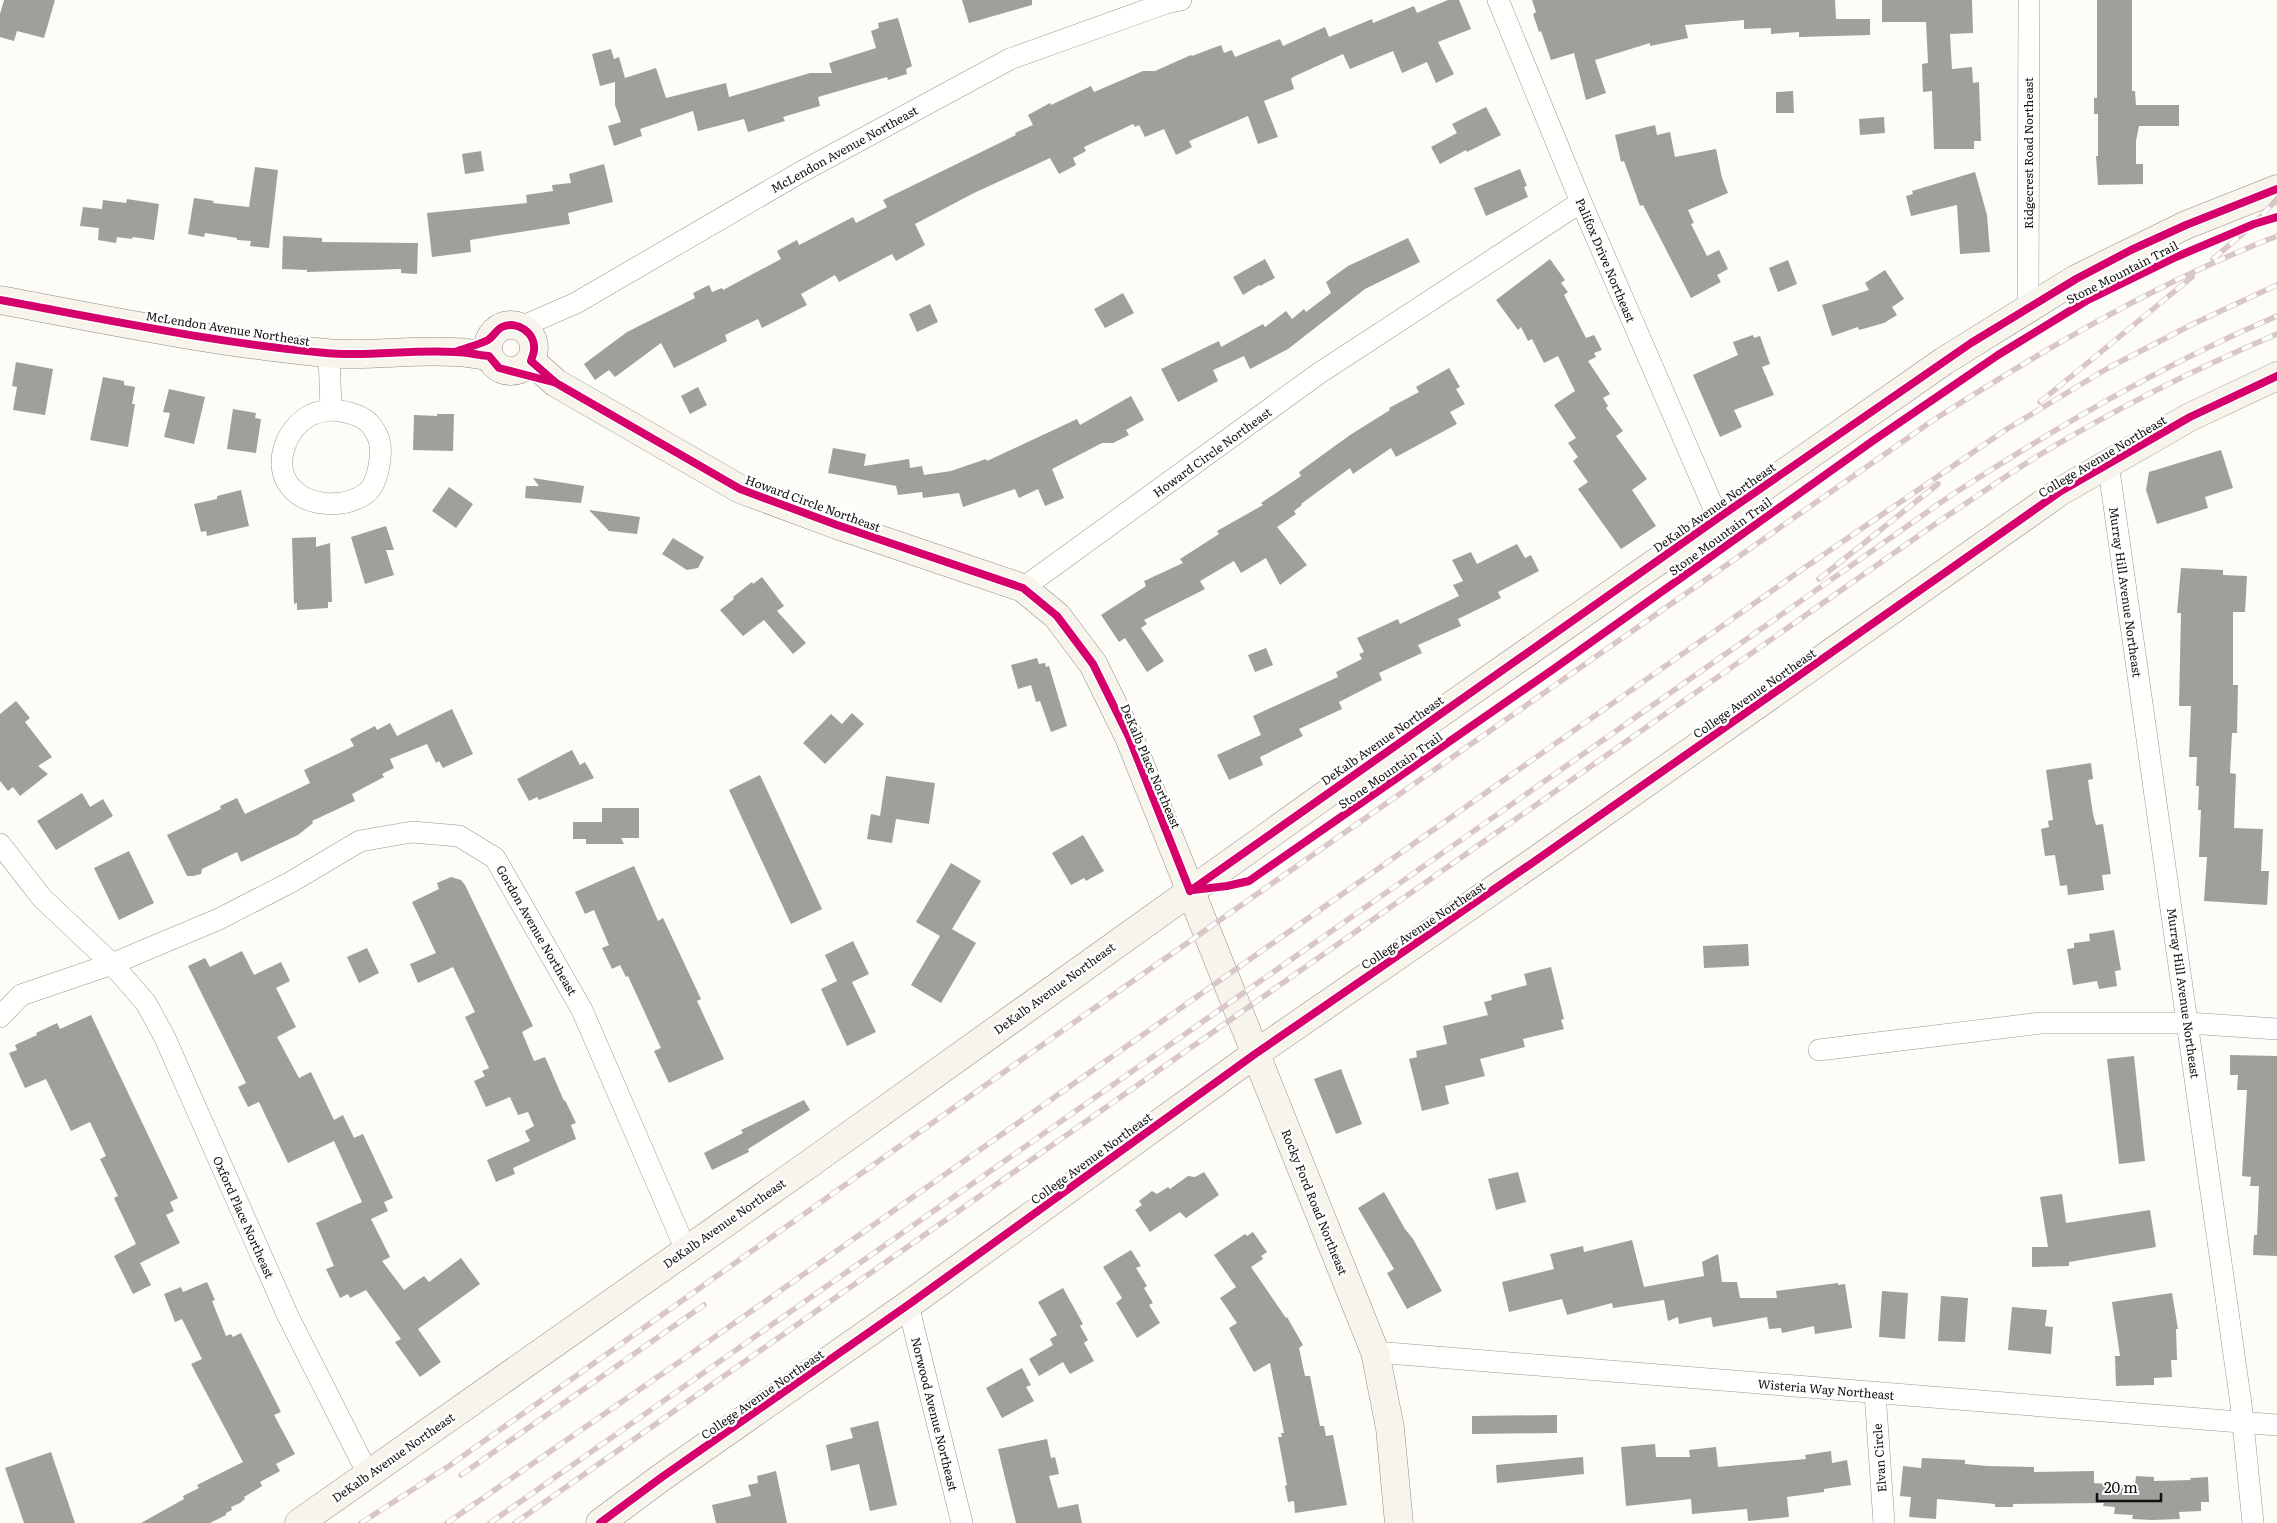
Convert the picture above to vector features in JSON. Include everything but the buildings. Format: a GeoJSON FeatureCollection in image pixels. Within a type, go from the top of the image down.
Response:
{"type":"FeatureCollection","features":[{"type":"Feature","properties":{"kind":"street","name":"McLendon Avenue Northeast"},"geometry":{"type":"LineString","coordinates":[[0,300],[187,334],[329,353],[455,352],[489,348],[496,331],[504,326],[521,327],[576,303],[801,172],[1010,59],[1166,3],[1181,0]]}},
{"type":"Feature","properties":{"kind":"street","name":"Palifox Drive Northeast"},"geometry":{"type":"LineString","coordinates":[[1498,0],[1581,202],[1718,518]]}},
{"type":"Feature","properties":{"kind":"street","name":"Ridgecrest Road Northeast"},"geometry":{"type":"LineString","coordinates":[[2028,307],[2029,0]]}},
{"type":"Feature","properties":{"kind":"street","name":"DeKalb Avenue Northeast"},"geometry":{"type":"LineString","coordinates":[[299,1523],[1190,891],[1944,360],[2028,307],[2131,250],[2186,225],[2277,189]]}},
{"type":"Feature","properties":{"kind":"street","name":"Howard Circle Northeast"},"geometry":{"type":"LineString","coordinates":[[522,366],[556,383],[740,489],[837,525],[1023,588],[1318,374],[1581,202]]}},
{"type":"Feature","properties":{"kind":"street"},"geometry":{"type":"LineString","coordinates":[[489,348],[499,368],[522,366],[534,349],[532,340],[521,327]]}},
{"type":"Feature","properties":{"kind":"street"},"geometry":{"type":"LineString","coordinates":[[329,353],[331,410]]}},
{"type":"Feature","properties":{"kind":"street","name":"College Avenue Northeast"},"geometry":{"type":"LineString","coordinates":[[600,1523],[662,1477],[908,1305],[1255,1054],[1535,861],[2053,497],[2108,463],[2190,417],[2277,376]]}},
{"type":"Feature","properties":{"kind":"street"},"geometry":{"type":"LineString","coordinates":[[331,410],[348,412],[369,422],[379,440],[376,478],[366,494],[331,504],[313,501],[295,494],[282,476],[282,455],[287,438],[300,422],[310,415],[331,410]]}},
{"type":"Feature","properties":{"kind":"street","name":"Murray Hill Avenue Northeast"},"geometry":{"type":"LineString","coordinates":[[2108,463],[2244,1422],[2253,1523]]}},
{"type":"Feature","properties":{"kind":"street","name":"DeKalb Place Northeast"},"geometry":{"type":"LineString","coordinates":[[1023,588],[1057,616],[1093,664],[1129,737],[1190,891]]}},
{"type":"Feature","properties":{"kind":"street","name":"Gordon Avenue Northeast"},"geometry":{"type":"LineString","coordinates":[[0,1016],[22,996],[112,964],[219,919],[291,882],[360,841],[412,832],[459,836],[495,858],[582,1010],[686,1250]]}},
{"type":"Feature","properties":{"kind":"street","name":"Oxford Place Northeast"},"geometry":{"type":"LineString","coordinates":[[0,844],[42,898],[112,964],[146,1003],[165,1038],[288,1316],[368,1474]]}},
{"type":"Feature","properties":{"kind":"street","name":"Rocky Ford Road Northeast"},"geometry":{"type":"LineString","coordinates":[[1190,891],[1375,1352],[1390,1428],[1399,1523]]}},
{"type":"Feature","properties":{"kind":"street"},"geometry":{"type":"LineString","coordinates":[[1819,1050],[2041,1023],[2188,1022],[2277,1029]]}},
{"type":"Feature","properties":{"kind":"street","name":"Norwood Avenue Northeast"},"geometry":{"type":"LineString","coordinates":[[908,1305],[962,1523]]}},
{"type":"Feature","properties":{"kind":"street","name":"Wisteria Way Northeast"},"geometry":{"type":"LineString","coordinates":[[1375,1352],[2277,1425]]}},
{"type":"Feature","properties":{"kind":"street","name":"Elvan Circle"},"geometry":{"type":"LineString","coordinates":[[1875,1392],[1884,1523]]}},
{"type":"Feature","properties":{"kind":"railway"},"geometry":{"type":"LineString","coordinates":[[2213,259],[2254,224],[2277,199]]}},
{"type":"Feature","properties":{"kind":"railway"},"geometry":{"type":"LineString","coordinates":[[361,1523],[449,1466],[1093,1009],[1932,421],[2015,369],[2100,320],[2187,275],[2277,236]]}},
{"type":"Feature","properties":{"kind":"railway"},"geometry":{"type":"LineString","coordinates":[[2040,402],[2192,277]]}},
{"type":"Feature","properties":{"kind":"railway"},"geometry":{"type":"LineString","coordinates":[[447,1523],[685,1358],[1807,566],[2007,429],[2108,368],[2195,323],[2277,285]]}},
{"type":"Feature","properties":{"kind":"railway"},"geometry":{"type":"LineString","coordinates":[[490,1523],[1950,496],[2029,446],[2110,399],[2192,355],[2277,316]]}},
{"type":"Feature","properties":{"kind":"railway"},"geometry":{"type":"LineString","coordinates":[[515,1523],[1941,520],[2012,472],[2124,407],[2216,361],[2277,334]]}},
{"type":"Feature","properties":{"kind":"railway"},"geometry":{"type":"LineString","coordinates":[[1819,579],[1938,484]]}},
{"type":"Feature","properties":{"kind":"railway"},"geometry":{"type":"LineString","coordinates":[[461,1475],[704,1305]]}},
{"type":"Feature","properties":{"kind":"cycle path","name":"Stone Mountain Trail"},"geometry":{"type":"LineString","coordinates":[[1190,891],[1718,518],[1971,343],[2076,279],[2131,250],[2186,225],[2277,189]]}},
{"type":"Feature","properties":{"kind":"cycle path","name":"Stone Mountain Trail"},"geometry":{"type":"LineString","coordinates":[[1193,890],[1249,881],[1555,668],[1874,440],[1998,355],[2086,301],[2176,257],[2254,224],[2277,217]]}},
{"type":"Feature","properties":{"kind":"cycle path"},"geometry":{"type":"LineString","coordinates":[[0,300],[162,330],[285,349],[342,354],[423,351],[463,352],[489,356],[499,368],[553,382]]}},
{"type":"Feature","properties":{"kind":"cycle path"},"geometry":{"type":"LineString","coordinates":[[455,352],[488,340],[502,327],[514,325],[524,329],[529,333],[534,344],[531,361],[556,383],[740,489],[837,525],[1023,588],[1057,616],[1093,664],[1129,737],[1190,891]]}},
{"type":"Feature","properties":{"kind":"cycle path"},"geometry":{"type":"LineString","coordinates":[[600,1523],[662,1477],[908,1305],[1255,1054],[1535,861],[2061,491],[2190,417],[2277,376]]}}]}
